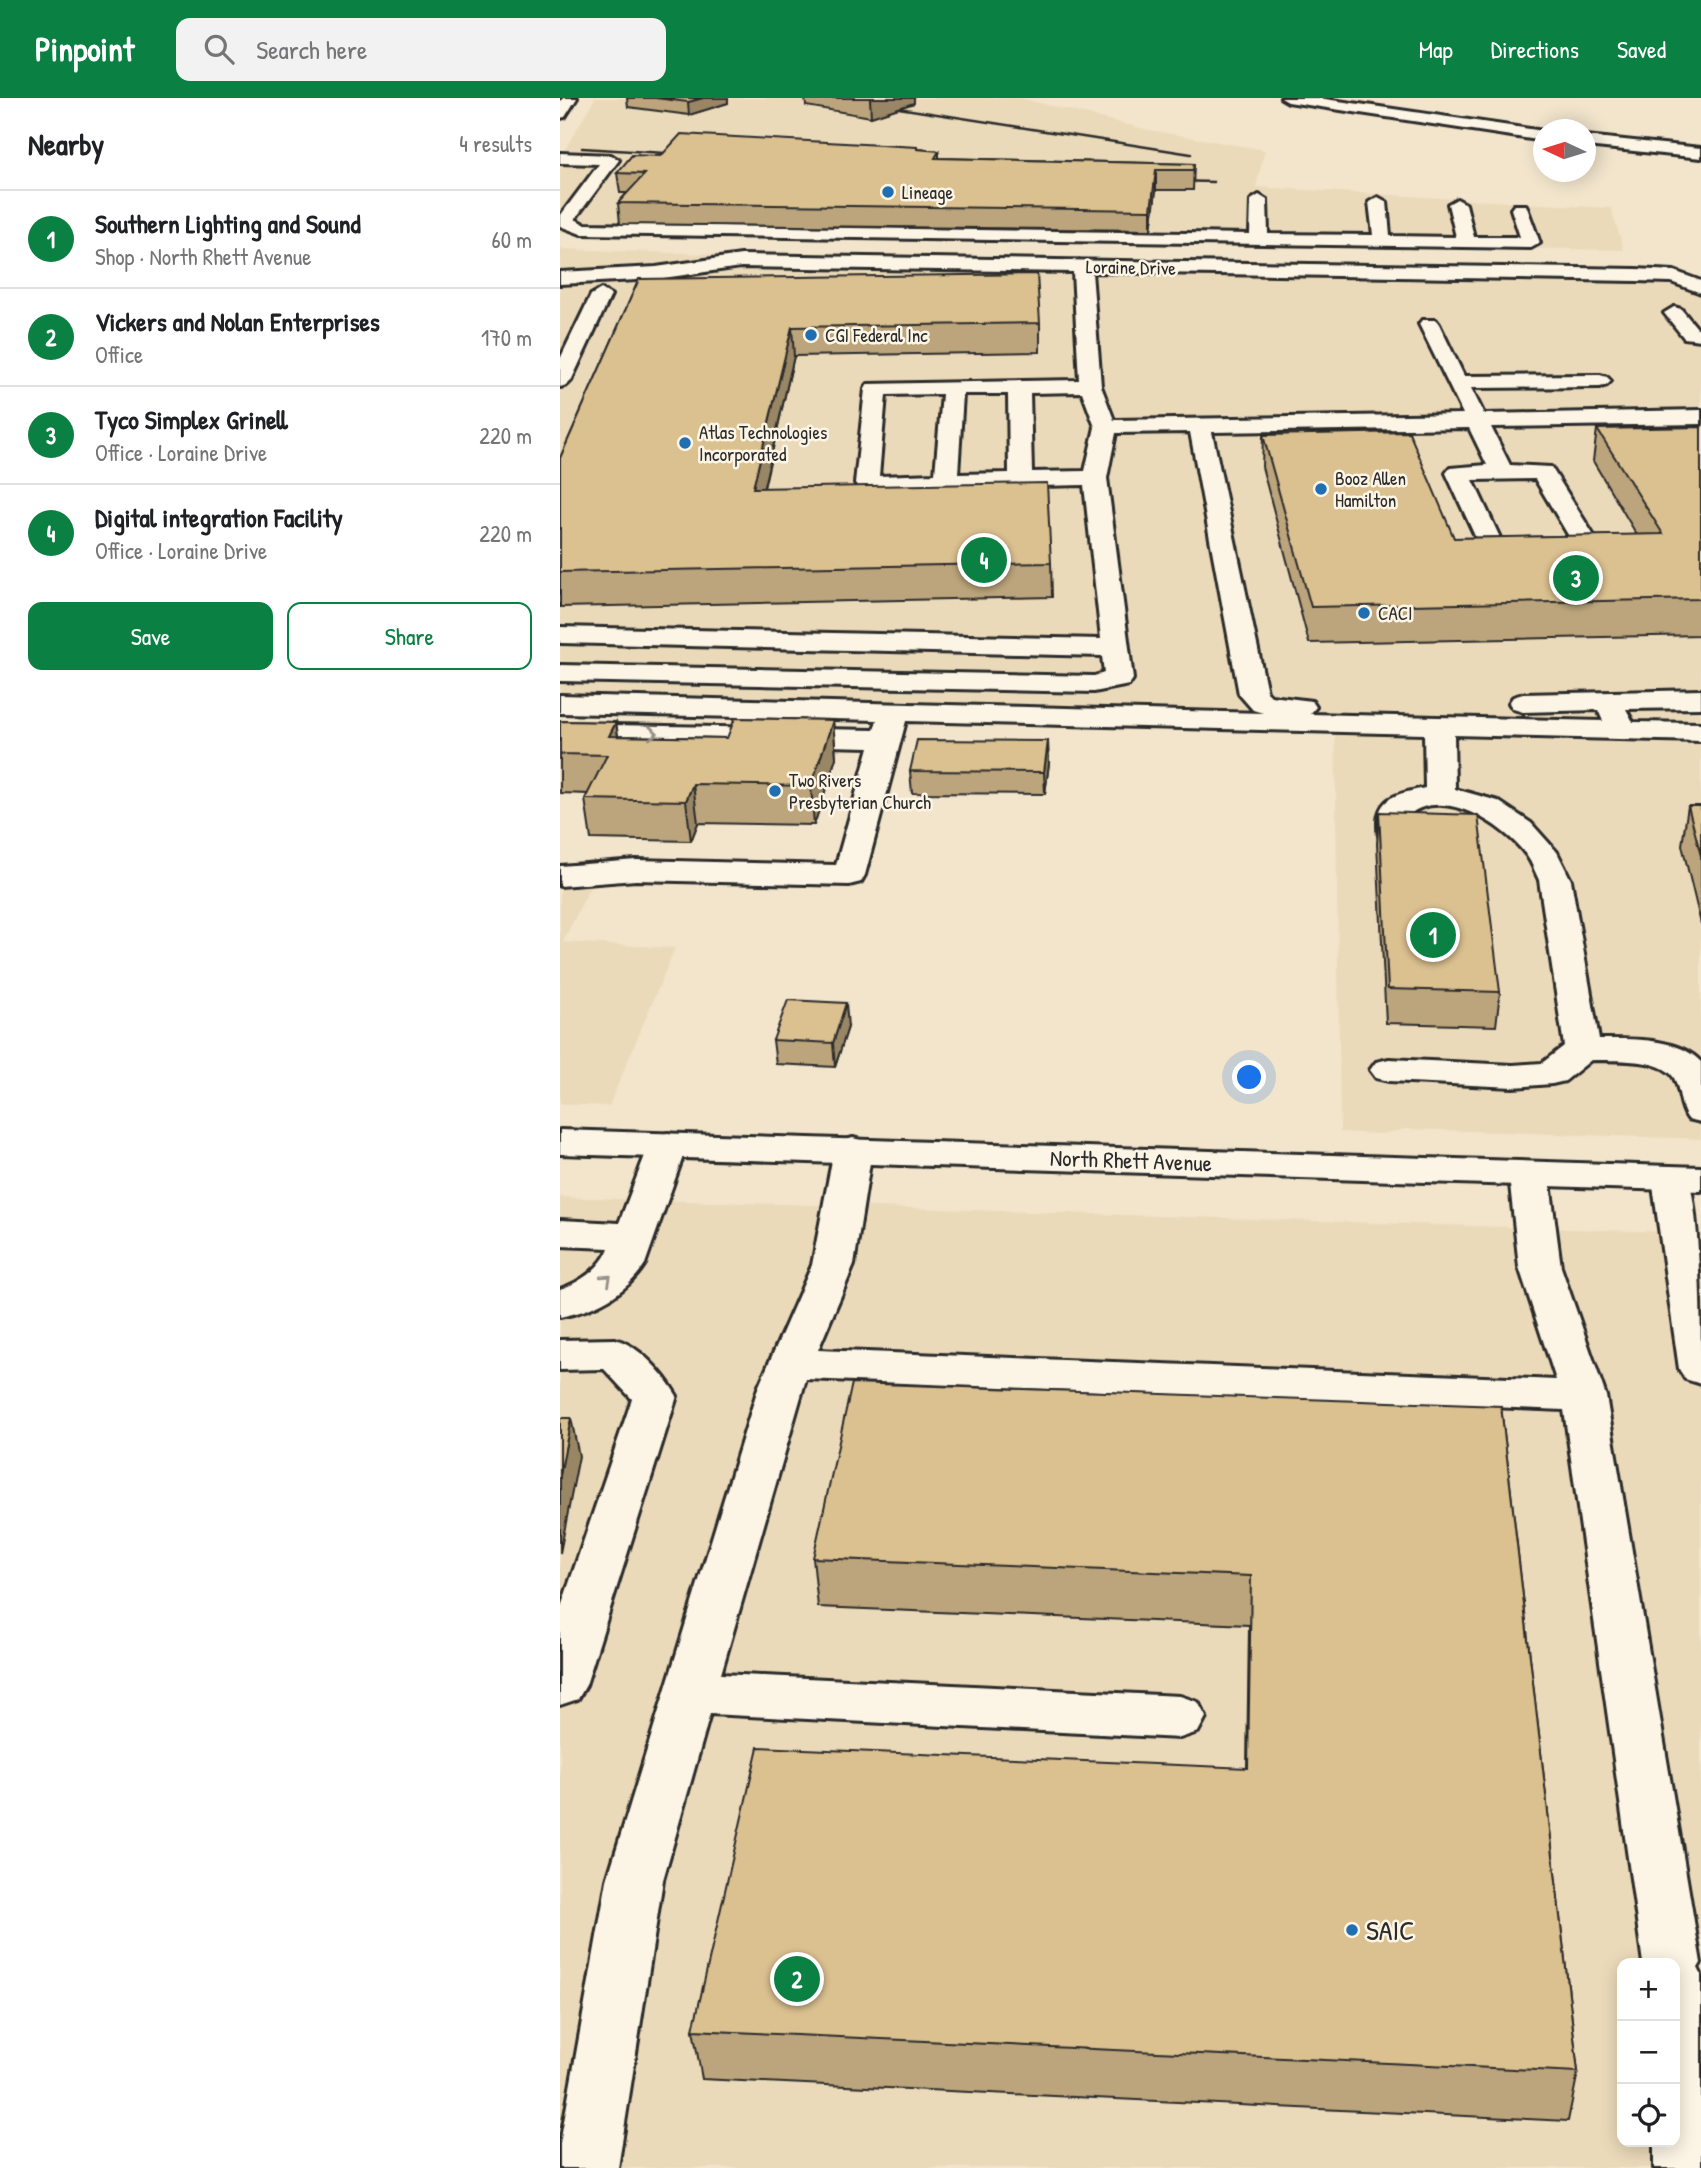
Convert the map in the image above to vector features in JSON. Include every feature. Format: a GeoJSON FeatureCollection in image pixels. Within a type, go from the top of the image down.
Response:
{"type":"FeatureCollection","features":[{"type":"Feature","properties":{"kind":"street"},"geometry":{"type":"LineString","coordinates":[[560,114],[570,98]]}},
{"type":"Feature","properties":{"kind":"street"},"geometry":{"type":"LineString","coordinates":[[1288,98],[1533,134]]}},
{"type":"Feature","properties":{"kind":"street"},"geometry":{"type":"LineString","coordinates":[[1596,142],[1701,153]]}},
{"type":"Feature","properties":{"kind":"street"},"geometry":{"type":"LineString","coordinates":[[560,158],[611,160],[563,221],[581,229],[1531,243],[1520,209]]}},
{"type":"Feature","properties":{"kind":"street"},"geometry":{"type":"LineString","coordinates":[[1259,200],[1259,239]]}},
{"type":"Feature","properties":{"kind":"street"},"geometry":{"type":"LineString","coordinates":[[1378,202],[1382,241]]}},
{"type":"Feature","properties":{"kind":"street"},"geometry":{"type":"LineString","coordinates":[[1457,204],[1466,242]]}},
{"type":"Feature","properties":{"kind":"street","name":"Loraine Drive"},"geometry":{"type":"LineString","coordinates":[[560,278],[608,289],[741,261],[1674,276],[1701,287]]}},
{"type":"Feature","properties":{"kind":"street"},"geometry":{"type":"LineString","coordinates":[[560,673],[1094,684],[1119,679],[1095,478],[1106,427],[1090,386],[1077,288],[1082,266]]}},
{"type":"Feature","properties":{"kind":"street"},"geometry":{"type":"LineString","coordinates":[[681,287],[691,279],[720,276],[919,274],[938,277]]}},
{"type":"Feature","properties":{"kind":"street"},"geometry":{"type":"LineString","coordinates":[[561,377],[580,318],[608,289]]}},
{"type":"Feature","properties":{"kind":"street"},"geometry":{"type":"LineString","coordinates":[[1674,313],[1698,338]]}},
{"type":"Feature","properties":{"kind":"street"},"geometry":{"type":"LineString","coordinates":[[1429,324],[1502,472]]}},
{"type":"Feature","properties":{"kind":"street"},"geometry":{"type":"LineString","coordinates":[[1106,427],[1203,438],[1600,381]]}},
{"type":"Feature","properties":{"kind":"street"},"geometry":{"type":"LineString","coordinates":[[1090,386],[876,389],[867,483],[1095,478]]}},
{"type":"Feature","properties":{"kind":"street"},"geometry":{"type":"LineString","coordinates":[[1019,387],[1021,479]]}},
{"type":"Feature","properties":{"kind":"street"},"geometry":{"type":"LineString","coordinates":[[946,481],[953,388]]}},
{"type":"Feature","properties":{"kind":"street"},"geometry":{"type":"LineString","coordinates":[[1466,401],[1701,398]]}},
{"type":"Feature","properties":{"kind":"street"},"geometry":{"type":"LineString","coordinates":[[1466,401],[1701,417]]}},
{"type":"Feature","properties":{"kind":"street"},"geometry":{"type":"LineString","coordinates":[[1203,438],[1232,450]]}},
{"type":"Feature","properties":{"kind":"street"},"geometry":{"type":"LineString","coordinates":[[1203,438],[1253,694],[1263,704],[1283,708],[1701,699]]}},
{"type":"Feature","properties":{"kind":"street"},"geometry":{"type":"LineString","coordinates":[[1463,446],[1516,445]]}},
{"type":"Feature","properties":{"kind":"street"},"geometry":{"type":"LineString","coordinates":[[1496,557],[1458,473],[1543,472],[1593,555]]}},
{"type":"Feature","properties":{"kind":"street"},"geometry":{"type":"LineString","coordinates":[[560,635],[1115,648]]}},
{"type":"Feature","properties":{"kind":"street"},"geometry":{"type":"LineString","coordinates":[[827,710],[851,641]]}},
{"type":"Feature","properties":{"kind":"street"},"geometry":{"type":"LineString","coordinates":[[1608,701],[1622,730]]}},
{"type":"Feature","properties":{"kind":"street"},"geometry":{"type":"LineString","coordinates":[[560,704],[827,710],[890,726]]}},
{"type":"Feature","properties":{"kind":"street"},"geometry":{"type":"LineString","coordinates":[[1439,725],[1440,794]]}},
{"type":"Feature","properties":{"kind":"street"},"geometry":{"type":"LineString","coordinates":[[560,731],[890,726],[1439,725],[1701,732]]}},
{"type":"Feature","properties":{"kind":"street"},"geometry":{"type":"LineString","coordinates":[[560,876],[636,870],[849,875],[890,726]]}},
{"type":"Feature","properties":{"kind":"street"},"geometry":{"type":"LineString","coordinates":[[1394,838],[1394,811],[1407,802],[1440,794],[1487,808],[1520,830],[1541,852],[1555,880],[1583,1049]]}},
{"type":"Feature","properties":{"kind":"street"},"geometry":{"type":"LineString","coordinates":[[1389,1070],[1513,1076],[1552,1073],[1583,1049],[1654,1053],[1683,1065],[1697,1088],[1701,1111]]}},
{"type":"Feature","properties":{"kind":"street","name":"North Rhett Avenue"},"geometry":{"type":"LineString","coordinates":[[560,1142],[1686,1179]]}},
{"type":"Feature","properties":{"kind":"street"},"geometry":{"type":"LineString","coordinates":[[560,1303],[575,1300],[595,1290],[624,1264],[668,1145]]}},
{"type":"Feature","properties":{"kind":"street"},"geometry":{"type":"LineString","coordinates":[[560,2164],[584,2168],[635,1880],[780,1388],[833,1265],[853,1150]]}},
{"type":"Feature","properties":{"kind":"street"},"geometry":{"type":"LineString","coordinates":[[1529,1175],[1540,1267],[1584,1396],[1671,1958]]}},
{"type":"Feature","properties":{"kind":"street"},"geometry":{"type":"LineString","coordinates":[[1686,1179],[1701,1369]]}},
{"type":"Feature","properties":{"kind":"street"},"geometry":{"type":"LineString","coordinates":[[560,1233],[636,1236]]}},
{"type":"Feature","properties":{"kind":"street"},"geometry":{"type":"LineString","coordinates":[[560,1355],[615,1354],[655,1396],[560,1685]]}},
{"type":"Feature","properties":{"kind":"street"},"geometry":{"type":"LineString","coordinates":[[790,1364],[1584,1396]]}},
{"type":"Feature","properties":{"kind":"street"},"geometry":{"type":"LineString","coordinates":[[690,1693],[1180,1717]]}},
{"type":"Feature","properties":{"kind":"street"},"geometry":{"type":"LineString","coordinates":[[1680,2013],[1685,2168]]}},
{"type":"Feature","properties":{"kind":"shaded area"},"geometry":{"type":"Polygon","coordinates":[[[595,98],[1020,98],[1149,130],[1265,150],[1256,187],[1611,208],[1624,250],[560,233],[560,158],[595,98]]]}},
{"type":"Feature","properties":{"kind":"shaded area"},"geometry":{"type":"Polygon","coordinates":[[[560,249],[1082,266],[1636,275],[1701,287],[1701,1139],[1406,1129],[1381,1134],[1340,1132],[1335,723],[560,704],[560,249]]]}},
{"type":"Feature","properties":{"kind":"shaded area"},"geometry":{"type":"Polygon","coordinates":[[[560,873],[597,873],[563,942],[675,948],[609,1106],[560,1104],[560,873]]]}},
{"type":"Feature","properties":{"kind":"shaded area"},"geometry":{"type":"Polygon","coordinates":[[[560,1197],[1701,1233],[1701,2168],[560,2168],[560,1197]]]}},
{"type":"Feature","properties":{"kind":"building"},"geometry":{"type":"Polygon","coordinates":[[[655,98],[703,98],[688,102],[655,98]]]}},
{"type":"Feature","properties":{"kind":"building","name":"Lineage"},"geometry":{"type":"Polygon","coordinates":[[[681,134],[917,147],[939,151],[935,158],[1194,164],[1193,170],[1156,170],[1151,210],[618,203],[645,174],[617,173],[632,155],[661,156],[681,134]]]}},
{"type":"Feature","properties":{"kind":"building"},"geometry":{"type":"Polygon","coordinates":[[[1037,274],[1040,323],[792,327],[753,488],[1047,483],[1051,563],[560,572],[560,458],[639,279],[1037,274]]]}},
{"type":"Feature","properties":{"kind":"building"},"geometry":{"type":"Polygon","coordinates":[[[1701,427],[1701,599],[1311,607],[1263,435],[1409,432],[1454,538],[1663,534],[1597,429],[1701,427]]]}},
{"type":"Feature","properties":{"kind":"building"},"geometry":{"type":"Polygon","coordinates":[[[735,718],[833,720],[811,786],[693,784],[686,801],[585,799],[607,755],[560,754],[560,721],[616,722],[609,736],[727,738],[735,718]]]}},
{"type":"Feature","properties":{"kind":"building"},"geometry":{"type":"Polygon","coordinates":[[[917,740],[1048,741],[1044,772],[910,771],[917,740]]]}},
{"type":"Feature","properties":{"kind":"building"},"geometry":{"type":"Polygon","coordinates":[[[1688,806],[1701,806],[1701,856],[1688,806]]]}},
{"type":"Feature","properties":{"kind":"building"},"geometry":{"type":"Polygon","coordinates":[[[1379,812],[1478,815],[1500,992],[1388,989],[1379,812]]]}},
{"type":"Feature","properties":{"kind":"building"},"geometry":{"type":"Polygon","coordinates":[[[788,1000],[846,1003],[833,1043],[773,1040],[788,1000]]]}},
{"type":"Feature","properties":{"kind":"building"},"geometry":{"type":"Polygon","coordinates":[[[852,1383],[1501,1406],[1578,2072],[693,2030],[758,1747],[1248,1768],[1251,1576],[813,1558],[852,1383]]]}},
{"type":"Feature","properties":{"kind":"building"},"geometry":{"type":"Polygon","coordinates":[[[560,1418],[571,1418],[560,1475],[560,1418]]]}},
{"type":"Feature","properties":{"kind":"railway"},"geometry":{"type":"LineString","coordinates":[[835,98],[1191,154]]}},
{"type":"Feature","properties":{"kind":"railway"},"geometry":{"type":"LineString","coordinates":[[582,148],[682,154]]}},
{"type":"Feature","properties":{"kind":"railway"},"geometry":{"type":"LineString","coordinates":[[1175,181],[1214,182]]}},
{"type":"Feature","properties":{"kind":"place","name":"Lineage"},"geometry":{"type":"Point","coordinates":[888,192]}},
{"type":"Feature","properties":{"kind":"place","name":"CGI Federal Inc"},"geometry":{"type":"Point","coordinates":[811,335]}},
{"type":"Feature","properties":{"kind":"place","name":"Atlas Technologies Incorporated"},"geometry":{"type":"Point","coordinates":[685,443]}},
{"type":"Feature","properties":{"kind":"place","name":"Booz Allen Hamilton"},"geometry":{"type":"Point","coordinates":[1321,489]}},
{"type":"Feature","properties":{"kind":"place","name":"Digital integration Facility"},"geometry":{"type":"Point","coordinates":[984,560]}},
{"type":"Feature","properties":{"kind":"place","name":"Tyco Simplex Grinell"},"geometry":{"type":"Point","coordinates":[1576,578]}},
{"type":"Feature","properties":{"kind":"place","name":"CACI"},"geometry":{"type":"Point","coordinates":[1364,613]}},
{"type":"Feature","properties":{"kind":"place","name":"Two Rivers Presbyterian Church"},"geometry":{"type":"Point","coordinates":[775,791]}},
{"type":"Feature","properties":{"kind":"place","name":"Southern Lighting and Sound"},"geometry":{"type":"Point","coordinates":[1433,935]}},
{"type":"Feature","properties":{"kind":"place","name":"SAIC"},"geometry":{"type":"Point","coordinates":[1352,1930]}},
{"type":"Feature","properties":{"kind":"place","name":"Vickers and Nolan Enterprises"},"geometry":{"type":"Point","coordinates":[797,1979]}}]}
